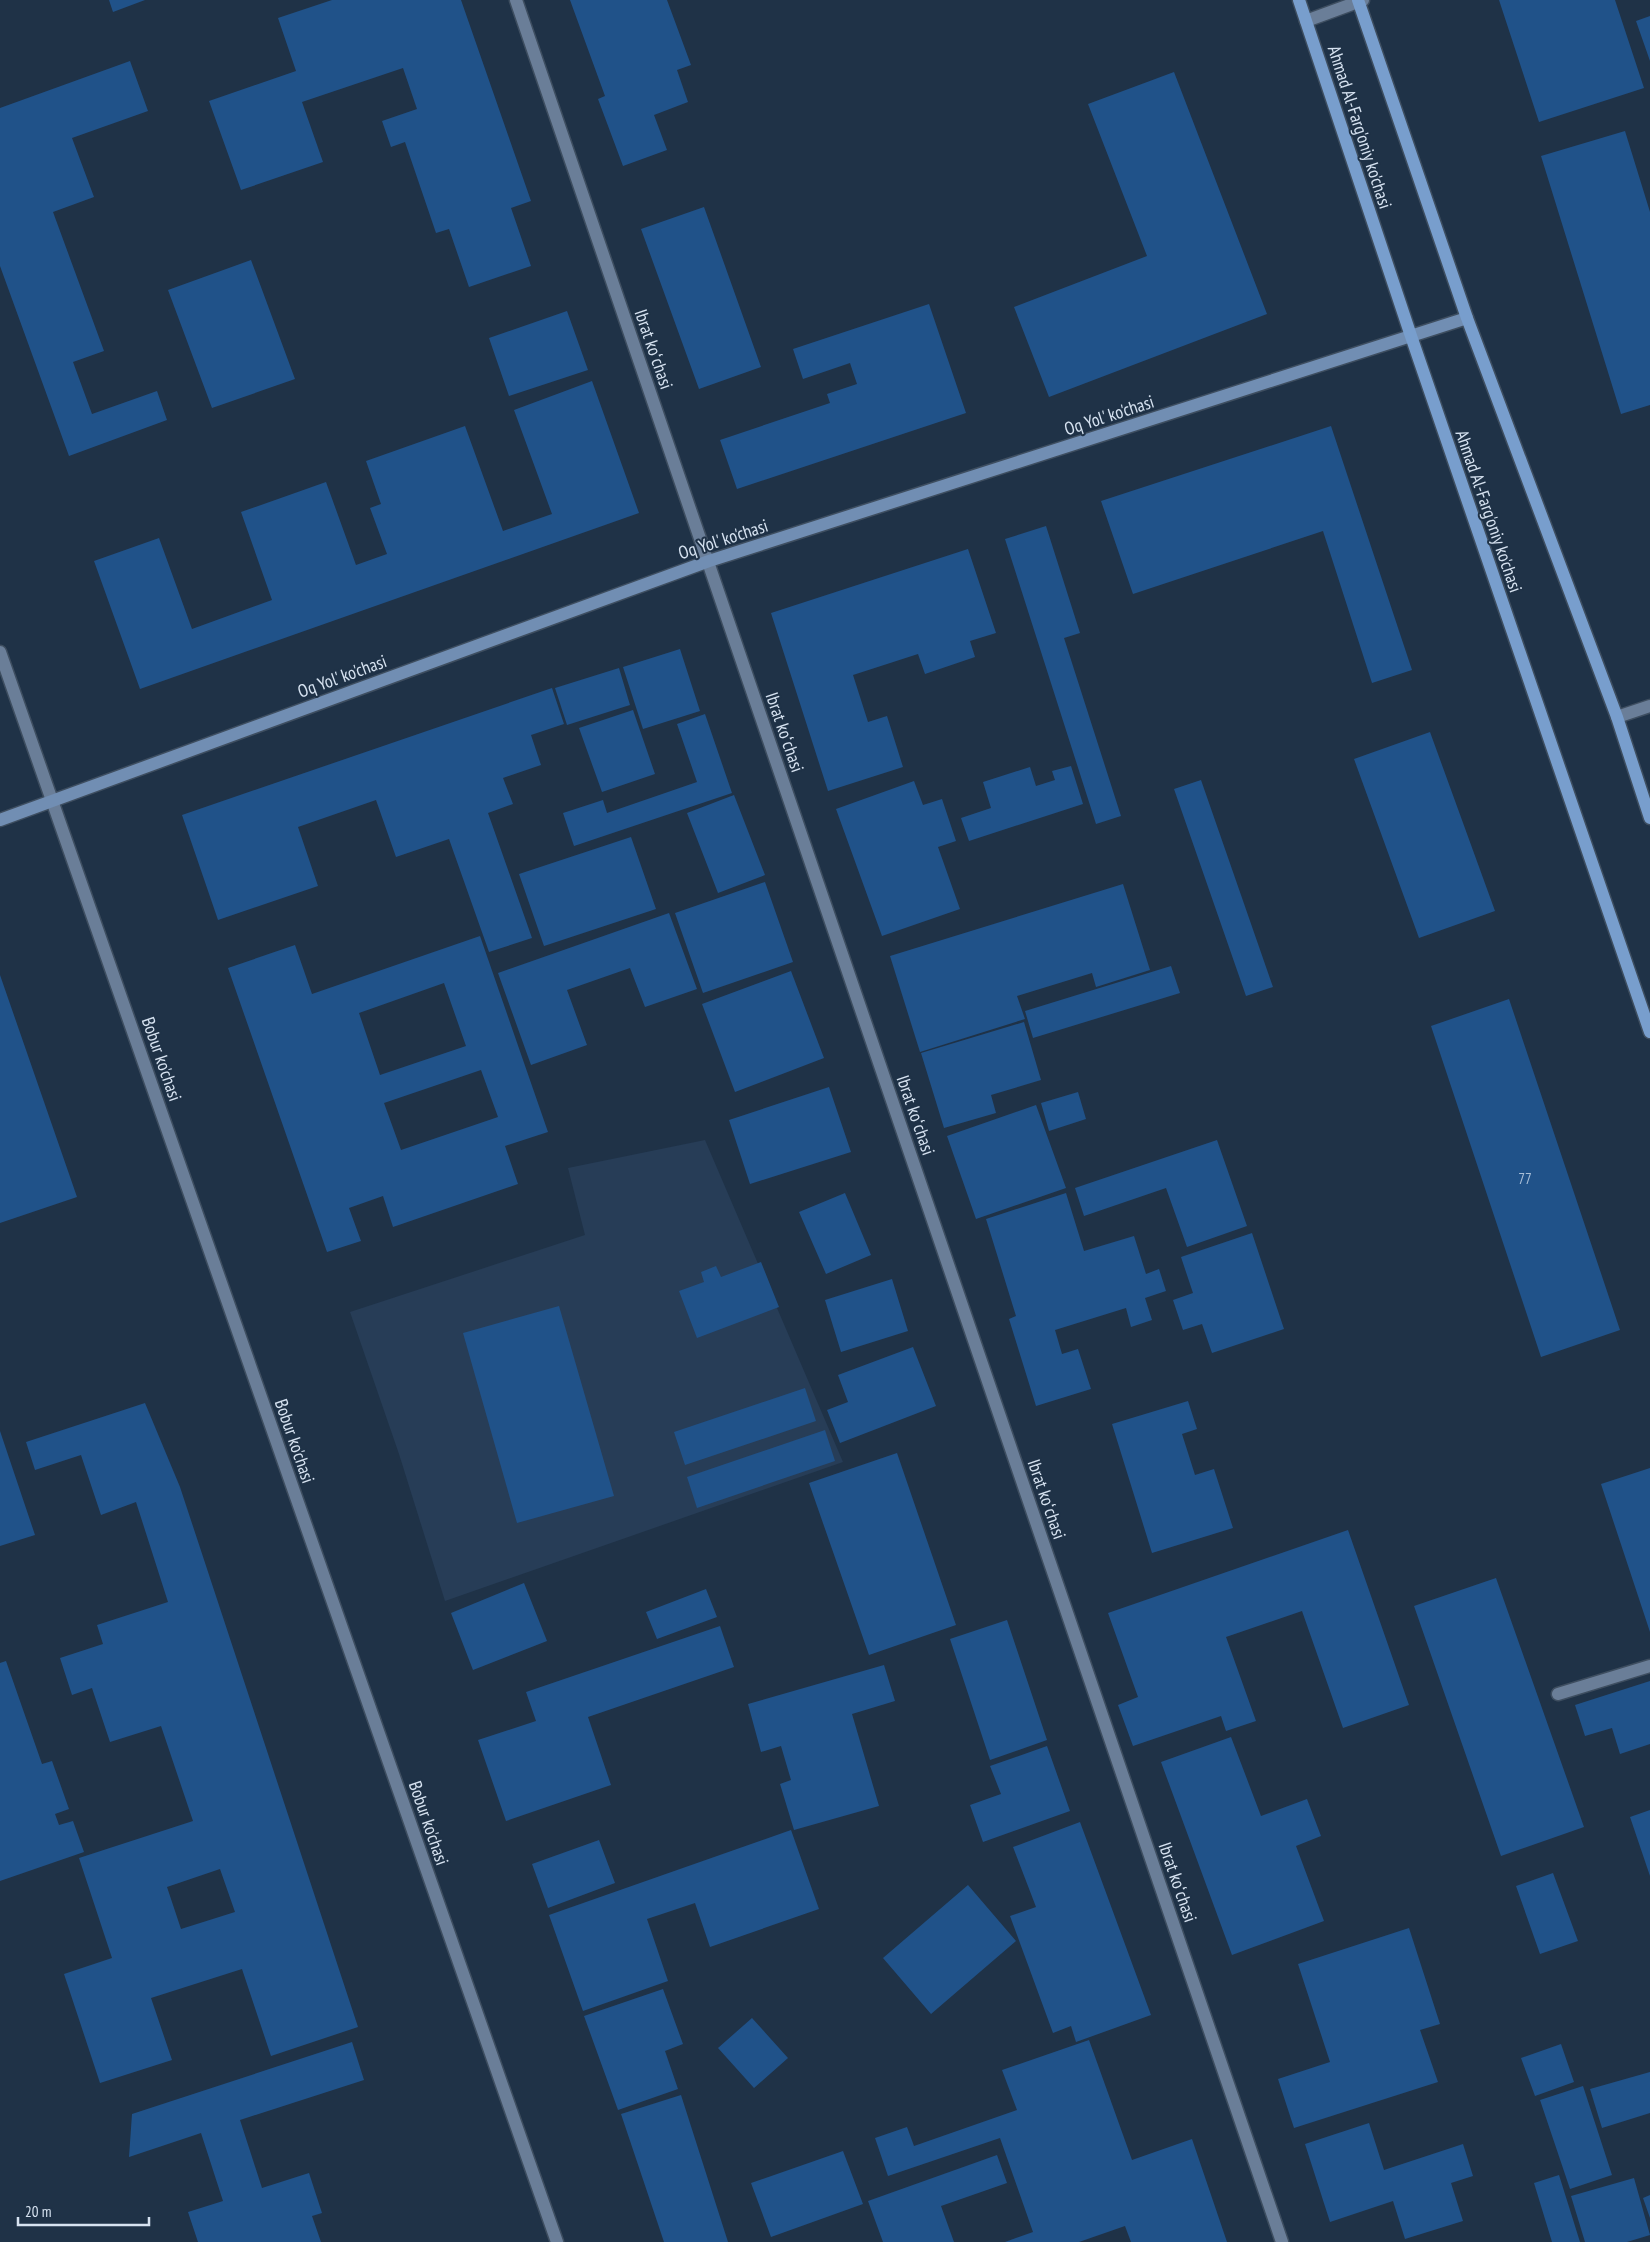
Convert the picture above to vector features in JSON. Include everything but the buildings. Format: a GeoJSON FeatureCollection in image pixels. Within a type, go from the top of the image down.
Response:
{"type":"FeatureCollection","features":[{"type":"Feature","properties":{"kind":"main road","name":"Ahmad Al-Farg'oniy ko'chasi"},"geometry":{"type":"LineString","coordinates":[[1299,0],[1411,336],[1650,1032]]}},
{"type":"Feature","properties":{"kind":"main road"},"geometry":{"type":"LineString","coordinates":[[1360,1],[1467,318],[1617,717],[1650,818]]}},
{"type":"Feature","properties":{"kind":"street","name":"Ibrat koʻchasi"},"geometry":{"type":"LineString","coordinates":[[516,0],[1282,2242]]}},
{"type":"Feature","properties":{"kind":"street"},"geometry":{"type":"LineString","coordinates":[[1306,21],[1360,1]]}},
{"type":"Feature","properties":{"kind":"street","name":"Oq Yol' ko'chasi"},"geometry":{"type":"LineString","coordinates":[[0,820],[709,561],[1467,318]]}},
{"type":"Feature","properties":{"kind":"street","name":"Bobur ko'chasi"},"geometry":{"type":"LineString","coordinates":[[0,652],[557,2242]]}},
{"type":"Feature","properties":{"kind":"street"},"geometry":{"type":"LineString","coordinates":[[1617,717],[1650,706]]}},
{"type":"Feature","properties":{"kind":"street"},"geometry":{"type":"LineString","coordinates":[[1558,1694],[1650,1666]]}},
{"type":"Feature","properties":{"kind":"shaded area"},"geometry":{"type":"Polygon","coordinates":[[[705,1140],[843,1462],[445,1601],[399,1454],[350,1312],[585,1235],[568,1168],[705,1140]]]}}]}
